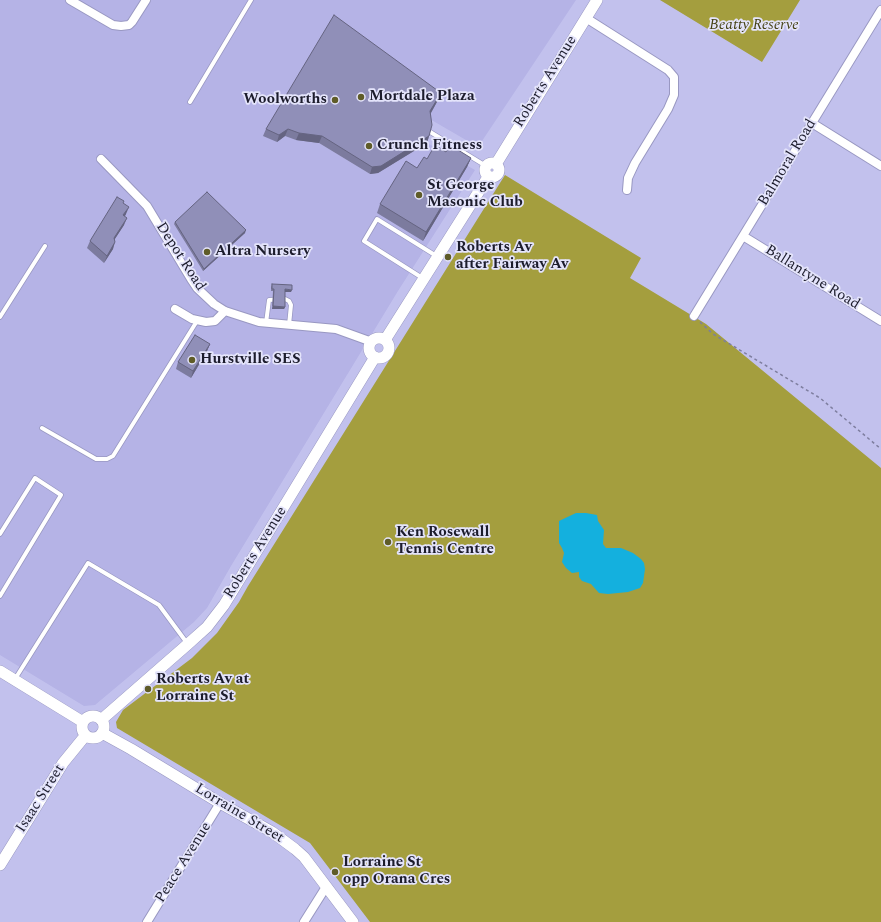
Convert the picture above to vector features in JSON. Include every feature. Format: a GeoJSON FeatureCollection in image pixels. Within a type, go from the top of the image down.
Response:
{"type":"FeatureCollection","features":[{"type":"Feature","properties":{"kind":"street"},"geometry":{"type":"LineString","coordinates":[[70,0],[113,25],[121,26],[129,25],[132,22],[146,0]]}},
{"type":"Feature","properties":{"kind":"street","name":"Roberts Avenue"},"geometry":{"type":"LineString","coordinates":[[101,720],[188,644],[206,627],[224,605],[375,357],[381,358],[387,354],[389,345],[385,340],[438,257],[490,169],[597,0]]}},
{"type":"Feature","properties":{"kind":"street","name":"Balmoral Road"},"geometry":{"type":"LineString","coordinates":[[694,316],[881,10]]}},
{"type":"Feature","properties":{"kind":"street"},"geometry":{"type":"LineString","coordinates":[[586,18],[668,70],[674,77],[674,95],[668,109],[636,162],[628,178],[626,190]]}},
{"type":"Feature","properties":{"kind":"street"},"geometry":{"type":"LineString","coordinates":[[812,123],[881,166]]}},
{"type":"Feature","properties":{"kind":"street","name":"Depot Road"},"geometry":{"type":"LineString","coordinates":[[101,159],[147,206],[197,288],[214,304],[225,311],[246,319],[266,323],[336,329],[372,342]]}},
{"type":"Feature","properties":{"kind":"street","name":"Ballantyne Road"},"geometry":{"type":"LineString","coordinates":[[743,236],[881,321]]}},
{"type":"Feature","properties":{"kind":"street"},"geometry":{"type":"LineString","coordinates":[[175,309],[197,320],[212,322],[219,318],[225,311]]}},
{"type":"Feature","properties":{"kind":"street"},"geometry":{"type":"LineString","coordinates":[[375,357],[372,355],[370,349],[372,342],[380,338],[385,340]]}},
{"type":"Feature","properties":{"kind":"street"},"geometry":{"type":"LineString","coordinates":[[0,671],[83,722]]}},
{"type":"Feature","properties":{"kind":"street"},"geometry":{"type":"LineString","coordinates":[[95,716],[101,720],[104,726],[102,733],[98,738],[91,739],[85,736],[82,731],[83,722],[88,717],[95,716]]}},
{"type":"Feature","properties":{"kind":"street","name":"Lorraine Street"},"geometry":{"type":"LineString","coordinates":[[102,733],[132,749],[220,804],[272,832],[295,849],[304,857],[353,922]]}},
{"type":"Feature","properties":{"kind":"street","name":"Isaac Street"},"geometry":{"type":"LineString","coordinates":[[0,865],[63,763],[85,736]]}},
{"type":"Feature","properties":{"kind":"street","name":"Peace Avenue"},"geometry":{"type":"LineString","coordinates":[[147,922],[220,804]]}},
{"type":"Feature","properties":{"kind":"street"},"geometry":{"type":"LineString","coordinates":[[304,922],[326,887]]}},
{"type":"Feature","properties":{"kind":"lane"},"geometry":{"type":"LineString","coordinates":[[190,102],[251,0]]}},
{"type":"Feature","properties":{"kind":"lane"},"geometry":{"type":"LineString","coordinates":[[424,128],[490,169]]}},
{"type":"Feature","properties":{"kind":"lane"},"geometry":{"type":"LineString","coordinates":[[424,134],[429,132]]}},
{"type":"Feature","properties":{"kind":"lane"},"geometry":{"type":"LineString","coordinates":[[424,279],[364,241],[377,219],[438,257]]}},
{"type":"Feature","properties":{"kind":"lane"},"geometry":{"type":"LineString","coordinates":[[0,317],[45,246]]}},
{"type":"Feature","properties":{"kind":"lane"},"geometry":{"type":"LineString","coordinates":[[266,323],[269,300],[285,299],[289,301],[291,305],[289,325]]}},
{"type":"Feature","properties":{"kind":"lane"},"geometry":{"type":"LineString","coordinates":[[42,428],[96,459],[107,459],[113,456],[197,320]]}},
{"type":"Feature","properties":{"kind":"lane"},"geometry":{"type":"LineString","coordinates":[[0,534],[34,478],[62,495],[0,596]]}},
{"type":"Feature","properties":{"kind":"lane"},"geometry":{"type":"LineString","coordinates":[[15,680],[88,563],[160,605],[188,644]]}},
{"type":"Feature","properties":{"kind":"path"},"geometry":{"type":"LineString","coordinates":[[694,316],[713,334],[820,398],[881,449]]}},
{"type":"Feature","properties":{"kind":"shaded area"},"geometry":{"type":"Polygon","coordinates":[[[0,0],[576,0],[478,147],[428,118],[438,100],[332,23],[276,142],[285,136],[297,140],[319,143],[370,174],[378,173],[427,143],[475,170],[398,291],[207,608],[194,622],[95,705],[84,706],[0,655],[0,0]]]}},
{"type":"Feature","properties":{"kind":"shaded area"},"geometry":{"type":"Polygon","coordinates":[[[576,513],[597,515],[598,521],[604,530],[603,544],[606,548],[621,548],[633,553],[641,559],[644,563],[645,569],[643,583],[640,588],[628,592],[608,594],[599,593],[591,584],[582,581],[579,577],[579,572],[572,573],[566,568],[562,562],[564,553],[559,543],[559,521],[576,513]]]}},
{"type":"Feature","properties":{"kind":"green space","name":"Beatty Reserve"},"geometry":{"type":"Polygon","coordinates":[[[660,0],[800,0],[762,62],[660,0]]]}},
{"type":"Feature","properties":{"kind":"green space"},"geometry":{"type":"Polygon","coordinates":[[[505,175],[641,258],[630,278],[706,324],[881,468],[881,922],[370,922],[310,843],[117,728],[116,722],[123,710],[192,658],[217,633],[239,602],[505,175]]]}},
{"type":"Feature","properties":{"kind":"building","name":"Mortdale Plaza"},"geometry":{"type":"Polygon","coordinates":[[[334,15],[441,93],[430,111],[432,125],[429,136],[381,166],[372,167],[322,136],[299,133],[288,129],[279,135],[266,129],[334,15]]]}},
{"type":"Feature","properties":{"kind":"building","name":"St George Masonic Club"},"geometry":{"type":"Polygon","coordinates":[[[435,145],[446,152],[450,145],[471,158],[426,232],[380,204],[406,161],[417,168],[424,157],[427,159],[435,145]]]}},
{"type":"Feature","properties":{"kind":"building","name":"Altra Nursery"},"geometry":{"type":"Polygon","coordinates":[[[207,192],[246,230],[204,269],[175,222],[207,192]]]}},
{"type":"Feature","properties":{"kind":"building"},"geometry":{"type":"Polygon","coordinates":[[[117,197],[124,201],[123,203],[129,207],[123,215],[127,218],[114,238],[115,242],[107,256],[90,241],[117,197]]]}},
{"type":"Feature","properties":{"kind":"building"},"geometry":{"type":"Polygon","coordinates":[[[272,284],[292,285],[292,290],[285,289],[285,307],[273,306],[274,289],[272,289],[272,284]]]}},
{"type":"Feature","properties":{"kind":"building","name":"Hurstville SES"},"geometry":{"type":"Polygon","coordinates":[[[195,335],[210,344],[193,371],[178,362],[195,335]]]}},
{"type":"Feature","properties":{"kind":"place","name":"Mortdale Plaza"},"geometry":{"type":"Point","coordinates":[361,97]}},
{"type":"Feature","properties":{"kind":"place","name":"Woolworths"},"geometry":{"type":"Point","coordinates":[335,100]}},
{"type":"Feature","properties":{"kind":"place","name":"Crunch Fitness"},"geometry":{"type":"Point","coordinates":[369,146]}},
{"type":"Feature","properties":{"kind":"place","name":"St George Masonic Club"},"geometry":{"type":"Point","coordinates":[419,195]}},
{"type":"Feature","properties":{"kind":"place","name":"Altra Nursery"},"geometry":{"type":"Point","coordinates":[207,252]}},
{"type":"Feature","properties":{"kind":"place","name":"Roberts Av after Fairway Av"},"geometry":{"type":"Point","coordinates":[448,257]}},
{"type":"Feature","properties":{"kind":"place","name":"Hurstville SES"},"geometry":{"type":"Point","coordinates":[192,360]}},
{"type":"Feature","properties":{"kind":"place","name":"Ken Rosewall Tennis Centre"},"geometry":{"type":"Point","coordinates":[388,542]}},
{"type":"Feature","properties":{"kind":"place","name":"Roberts Av at Lorraine St"},"geometry":{"type":"Point","coordinates":[148,689]}},
{"type":"Feature","properties":{"kind":"place","name":"Lorraine St opp Orana Cres"},"geometry":{"type":"Point","coordinates":[335,872]}}]}
